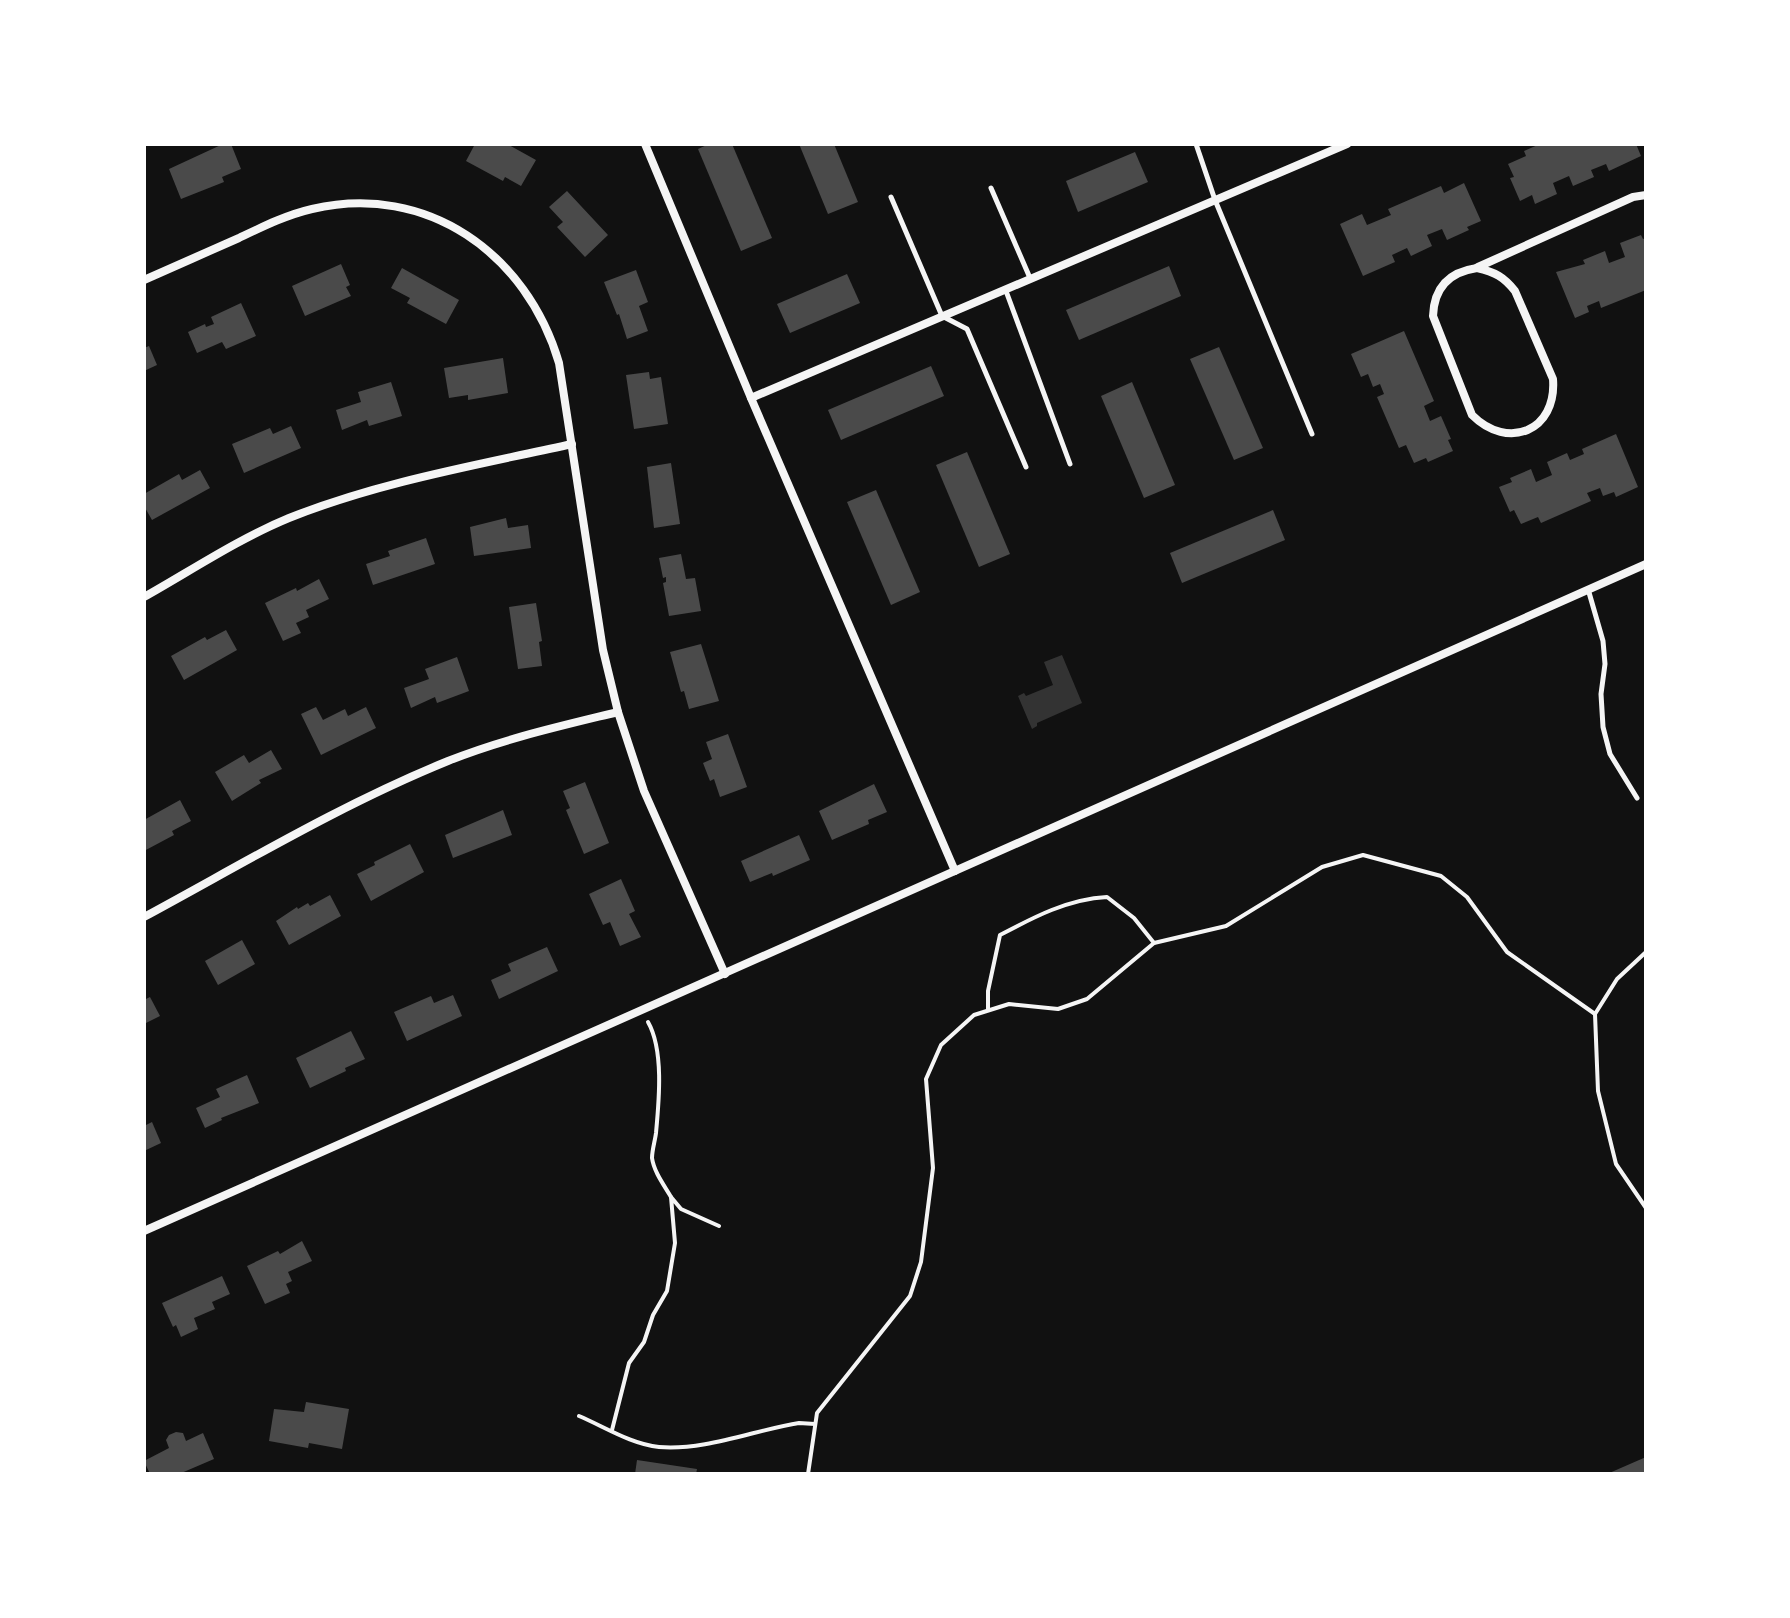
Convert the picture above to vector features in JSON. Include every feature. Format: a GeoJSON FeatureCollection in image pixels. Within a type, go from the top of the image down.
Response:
{"type":"FeatureCollection","features":[{"type":"Feature","properties":{"kind":"street"},"geometry":{"type":"LineString","coordinates":[[645,144],[955,871]]}},
{"type":"Feature","properties":{"kind":"street"},"geometry":{"type":"LineString","coordinates":[[751,398],[1347,144]]}},
{"type":"Feature","properties":{"kind":"street"},"geometry":{"type":"LineString","coordinates":[[1477,268],[1494,272],[1507,280],[1515,291],[1553,379],[1554,394],[1550,409],[1541,422],[1529,430],[1514,434],[1491,430],[1472,415],[1433,316],[1433,303],[1439,288],[1463,270],[1477,268],[1633,197],[1646,195]]}},
{"type":"Feature","properties":{"kind":"street"},"geometry":{"type":"LineString","coordinates":[[144,280],[281,219],[312,209],[344,204],[411,210],[442,221],[496,256],[518,280],[539,310],[559,363],[603,650],[618,712],[644,791],[725,974]]}},
{"type":"Feature","properties":{"kind":"street"},"geometry":{"type":"LineString","coordinates":[[144,597],[286,519],[341,499],[385,486],[572,444]]}},
{"type":"Feature","properties":{"kind":"street"},"geometry":{"type":"LineString","coordinates":[[144,1231],[1646,564]]}},
{"type":"Feature","properties":{"kind":"street"},"geometry":{"type":"LineString","coordinates":[[144,917],[380,790],[451,760],[524,735],[618,712]]}},
{"type":"Feature","properties":{"kind":"lane"},"geometry":{"type":"LineString","coordinates":[[1196,144],[1215,200],[1312,434]]}},
{"type":"Feature","properties":{"kind":"lane"},"geometry":{"type":"LineString","coordinates":[[991,188],[1031,279]]}},
{"type":"Feature","properties":{"kind":"lane"},"geometry":{"type":"LineString","coordinates":[[891,197],[942,316],[967,329],[1026,467]]}},
{"type":"Feature","properties":{"kind":"lane"},"geometry":{"type":"LineString","coordinates":[[1005,290],[1070,464]]}},
{"type":"Feature","properties":{"kind":"lane"},"geometry":{"type":"LineString","coordinates":[[1588,589],[1603,641],[1603,727],[1610,754],[1637,798]]}},
{"type":"Feature","properties":{"kind":"path"},"geometry":{"type":"LineString","coordinates":[[808,1474],[817,1413],[910,1296],[921,1262],[933,1168],[926,1079],[941,1045],[974,1015],[1009,1004],[1058,1009],[1087,999],[1154,943],[1226,926],[1322,867],[1363,855],[1441,876],[1467,897],[1507,952],[1595,1014]]}},
{"type":"Feature","properties":{"kind":"path"},"geometry":{"type":"LineString","coordinates":[[988,1010],[988,991],[1000,935],[1058,907],[1087,898],[1107,897],[1134,918],[1154,943]]}},
{"type":"Feature","properties":{"kind":"path"},"geometry":{"type":"LineString","coordinates":[[1646,952],[1617,979],[1595,1014],[1598,1091],[1616,1164],[1646,1208]]}},
{"type":"Feature","properties":{"kind":"path"},"geometry":{"type":"LineString","coordinates":[[641,1010],[652,1029],[659,1069],[652,1157],[658,1175],[681,1209],[719,1226]]}},
{"type":"Feature","properties":{"kind":"path"},"geometry":{"type":"LineString","coordinates":[[612,1430],[629,1363],[644,1342],[653,1315],[667,1291],[675,1243],[671,1197]]}},
{"type":"Feature","properties":{"kind":"path"},"geometry":{"type":"LineString","coordinates":[[579,1416],[637,1442],[661,1447],[715,1441],[799,1423],[815,1424]]}},
{"type":"Feature","properties":{"kind":"shaded area"},"geometry":{"type":"Polygon","coordinates":[[[1062,655],[1082,703],[1037,723],[1032,729],[1018,696],[1053,685],[1044,662],[1062,655]]]}},
{"type":"Feature","properties":{"kind":"building"},"geometry":{"type":"Polygon","coordinates":[[[223,144],[231,144],[241,169],[222,177],[224,182],[181,199],[169,169],[223,144]]]}},
{"type":"Feature","properties":{"kind":"building"},"geometry":{"type":"Polygon","coordinates":[[[475,144],[507,144],[536,160],[521,186],[505,177],[503,181],[466,161],[475,144]]]}},
{"type":"Feature","properties":{"kind":"building"},"geometry":{"type":"Polygon","coordinates":[[[709,144],[732,144],[772,238],[741,251],[698,149],[709,144]]]}},
{"type":"Feature","properties":{"kind":"building"},"geometry":{"type":"Polygon","coordinates":[[[799,144],[834,144],[858,202],[828,214],[799,144]]]}},
{"type":"Feature","properties":{"kind":"building"},"geometry":{"type":"Polygon","coordinates":[[[1540,144],[1636,144],[1641,156],[1609,171],[1606,164],[1591,170],[1594,177],[1573,186],[1569,176],[1553,183],[1557,194],[1535,204],[1532,195],[1520,201],[1510,178],[1514,177],[1508,164],[1526,156],[1524,151],[1540,144]]]}},
{"type":"Feature","properties":{"kind":"building"},"geometry":{"type":"Polygon","coordinates":[[[1135,152],[1148,182],[1078,212],[1066,181],[1135,152]]]}},
{"type":"Feature","properties":{"kind":"building"},"geometry":{"type":"Polygon","coordinates":[[[1464,183],[1481,221],[1447,240],[1442,229],[1427,235],[1432,246],[1411,256],[1407,248],[1392,255],[1395,262],[1363,276],[1340,224],[1362,214],[1367,225],[1391,215],[1388,209],[1441,186],[1444,193],[1464,183]]]}},
{"type":"Feature","properties":{"kind":"building"},"geometry":{"type":"Polygon","coordinates":[[[567,191],[608,235],[585,257],[557,227],[563,222],[549,207],[567,191]]]}},
{"type":"Feature","properties":{"kind":"building"},"geometry":{"type":"Polygon","coordinates":[[[1641,235],[1643,239],[1646,238],[1646,290],[1601,308],[1599,301],[1587,306],[1589,312],[1575,318],[1556,272],[1585,264],[1583,260],[1605,251],[1609,263],[1625,257],[1620,243],[1641,235]]]}},
{"type":"Feature","properties":{"kind":"building"},"geometry":{"type":"Polygon","coordinates":[[[341,264],[351,296],[305,316],[292,286],[341,264]]]}},
{"type":"Feature","properties":{"kind":"building"},"geometry":{"type":"Polygon","coordinates":[[[1169,266],[1181,296],[1079,340],[1066,310],[1169,266]]]}},
{"type":"Feature","properties":{"kind":"building"},"geometry":{"type":"Polygon","coordinates":[[[402,268],[459,300],[446,324],[407,303],[410,298],[391,288],[402,268]]]}},
{"type":"Feature","properties":{"kind":"building"},"geometry":{"type":"Polygon","coordinates":[[[636,270],[648,302],[639,306],[648,331],[627,339],[604,282],[636,270]]]}},
{"type":"Feature","properties":{"kind":"building"},"geometry":{"type":"Polygon","coordinates":[[[847,274],[860,303],[790,333],[777,304],[847,274]]]}},
{"type":"Feature","properties":{"kind":"building"},"geometry":{"type":"Polygon","coordinates":[[[241,303],[256,336],[226,349],[222,342],[197,353],[188,332],[205,324],[206,327],[214,324],[211,317],[241,303]]]}},
{"type":"Feature","properties":{"kind":"building"},"geometry":{"type":"Polygon","coordinates":[[[1404,331],[1434,401],[1424,406],[1430,421],[1441,416],[1451,439],[1448,440],[1453,451],[1428,462],[1426,458],[1414,463],[1406,445],[1399,448],[1377,397],[1384,394],[1380,384],[1373,387],[1368,374],[1361,377],[1351,354],[1404,331]]]}},
{"type":"Feature","properties":{"kind":"building"},"geometry":{"type":"Polygon","coordinates":[[[149,346],[157,365],[144,371],[144,348],[149,346]]]}},
{"type":"Feature","properties":{"kind":"building"},"geometry":{"type":"Polygon","coordinates":[[[1219,347],[1263,448],[1234,460],[1190,359],[1219,347]]]}},
{"type":"Feature","properties":{"kind":"building"},"geometry":{"type":"Polygon","coordinates":[[[503,358],[508,393],[468,400],[468,395],[449,398],[444,368],[503,358]]]}},
{"type":"Feature","properties":{"kind":"building"},"geometry":{"type":"Polygon","coordinates":[[[931,366],[944,396],[841,440],[828,410],[931,366]]]}},
{"type":"Feature","properties":{"kind":"building"},"geometry":{"type":"Polygon","coordinates":[[[649,372],[650,379],[661,377],[668,424],[634,429],[626,375],[649,372]]]}},
{"type":"Feature","properties":{"kind":"building"},"geometry":{"type":"Polygon","coordinates":[[[391,382],[402,416],[369,426],[367,420],[342,430],[336,410],[361,402],[358,392],[391,382]]]}},
{"type":"Feature","properties":{"kind":"building"},"geometry":{"type":"Polygon","coordinates":[[[1132,382],[1175,485],[1144,498],[1101,396],[1132,382]]]}},
{"type":"Feature","properties":{"kind":"building"},"geometry":{"type":"Polygon","coordinates":[[[291,426],[301,448],[244,473],[232,444],[270,428],[273,434],[291,426]]]}},
{"type":"Feature","properties":{"kind":"building"},"geometry":{"type":"Polygon","coordinates":[[[1616,434],[1638,487],[1616,497],[1614,492],[1603,496],[1600,488],[1587,493],[1591,501],[1541,523],[1538,517],[1521,524],[1514,510],[1510,512],[1499,487],[1512,482],[1510,478],[1531,469],[1536,482],[1552,475],[1547,462],[1567,453],[1570,460],[1584,454],[1582,449],[1616,434]]]}},
{"type":"Feature","properties":{"kind":"building"},"geometry":{"type":"Polygon","coordinates":[[[967,452],[1010,554],[979,567],[936,465],[967,452]]]}},
{"type":"Feature","properties":{"kind":"building"},"geometry":{"type":"Polygon","coordinates":[[[671,463],[680,524],[654,528],[647,467],[671,463]]]}},
{"type":"Feature","properties":{"kind":"building"},"geometry":{"type":"Polygon","coordinates":[[[200,470],[210,488],[152,520],[144,506],[144,494],[179,474],[182,480],[200,470]]]}},
{"type":"Feature","properties":{"kind":"building"},"geometry":{"type":"Polygon","coordinates":[[[876,490],[920,592],[891,605],[847,502],[876,490]]]}},
{"type":"Feature","properties":{"kind":"building"},"geometry":{"type":"Polygon","coordinates":[[[1273,510],[1285,540],[1182,583],[1170,553],[1273,510]]]}},
{"type":"Feature","properties":{"kind":"building"},"geometry":{"type":"Polygon","coordinates":[[[506,518],[508,528],[528,525],[531,548],[474,556],[470,527],[506,518]]]}},
{"type":"Feature","properties":{"kind":"building"},"geometry":{"type":"Polygon","coordinates":[[[426,538],[435,564],[373,585],[366,564],[390,556],[388,551],[426,538]]]}},
{"type":"Feature","properties":{"kind":"building"},"geometry":{"type":"Polygon","coordinates":[[[681,554],[686,579],[695,578],[701,611],[669,616],[663,583],[666,577],[663,578],[659,558],[681,554]]]}},
{"type":"Feature","properties":{"kind":"building"},"geometry":{"type":"Polygon","coordinates":[[[319,579],[329,599],[306,610],[309,617],[296,623],[301,633],[283,641],[265,603],[319,579]]]}},
{"type":"Feature","properties":{"kind":"building"},"geometry":{"type":"Polygon","coordinates":[[[536,603],[542,666],[518,669],[509,607],[536,603]]]}},
{"type":"Feature","properties":{"kind":"building"},"geometry":{"type":"Polygon","coordinates":[[[226,630],[237,650],[184,680],[171,656],[205,637],[207,640],[226,630]]]}},
{"type":"Feature","properties":{"kind":"building"},"geometry":{"type":"Polygon","coordinates":[[[701,644],[719,701],[689,709],[670,652],[701,644]]]}},
{"type":"Feature","properties":{"kind":"building"},"geometry":{"type":"Polygon","coordinates":[[[457,657],[469,691],[437,703],[435,697],[411,708],[404,688],[429,679],[425,669],[457,657]]]}},
{"type":"Feature","properties":{"kind":"building"},"geometry":{"type":"Polygon","coordinates":[[[316,707],[323,720],[345,709],[348,716],[366,707],[376,728],[321,755],[301,714],[316,707]]]}},
{"type":"Feature","properties":{"kind":"building"},"geometry":{"type":"Polygon","coordinates":[[[728,734],[747,787],[720,797],[714,779],[710,781],[703,763],[712,759],[706,742],[728,734]]]}},
{"type":"Feature","properties":{"kind":"building"},"geometry":{"type":"Polygon","coordinates":[[[271,750],[282,769],[259,780],[261,783],[232,801],[215,772],[244,755],[249,763],[271,750]]]}},
{"type":"Feature","properties":{"kind":"building"},"geometry":{"type":"Polygon","coordinates":[[[585,782],[609,843],[584,854],[566,810],[570,808],[563,791],[585,782]]]}},
{"type":"Feature","properties":{"kind":"building"},"geometry":{"type":"Polygon","coordinates":[[[874,784],[887,812],[868,820],[869,824],[832,840],[819,811],[874,784]]]}},
{"type":"Feature","properties":{"kind":"building"},"geometry":{"type":"Polygon","coordinates":[[[180,800],[191,821],[172,831],[174,835],[144,851],[144,820],[180,800]]]}},
{"type":"Feature","properties":{"kind":"building"},"geometry":{"type":"Polygon","coordinates":[[[503,810],[512,835],[453,858],[445,835],[503,810]]]}},
{"type":"Feature","properties":{"kind":"building"},"geometry":{"type":"Polygon","coordinates":[[[799,835],[810,860],[750,882],[741,861],[799,835]]]}},
{"type":"Feature","properties":{"kind":"building"},"geometry":{"type":"Polygon","coordinates":[[[410,844],[424,872],[371,901],[357,874],[410,844]]]}},
{"type":"Feature","properties":{"kind":"building"},"geometry":{"type":"Polygon","coordinates":[[[621,879],[635,911],[629,914],[641,937],[620,946],[610,922],[603,925],[589,894],[621,879]]]}},
{"type":"Feature","properties":{"kind":"building"},"geometry":{"type":"Polygon","coordinates":[[[330,895],[341,916],[289,945],[276,921],[297,907],[308,903],[310,906],[330,895]]]}},
{"type":"Feature","properties":{"kind":"building"},"geometry":{"type":"Polygon","coordinates":[[[242,940],[255,964],[218,985],[205,961],[242,940]]]}},
{"type":"Feature","properties":{"kind":"building"},"geometry":{"type":"Polygon","coordinates":[[[547,947],[558,971],[499,999],[491,980],[511,971],[508,964],[547,947]]]}},
{"type":"Feature","properties":{"kind":"building"},"geometry":{"type":"Polygon","coordinates":[[[453,995],[462,1016],[407,1041],[394,1012],[431,996],[434,1003],[453,995]]]}},
{"type":"Feature","properties":{"kind":"building"},"geometry":{"type":"Polygon","coordinates":[[[150,997],[160,1016],[144,1024],[144,1000],[150,997]]]}},
{"type":"Feature","properties":{"kind":"building"},"geometry":{"type":"Polygon","coordinates":[[[351,1031],[365,1059],[310,1088],[296,1058],[351,1031]]]}},
{"type":"Feature","properties":{"kind":"building"},"geometry":{"type":"Polygon","coordinates":[[[247,1075],[259,1103],[205,1128],[196,1108],[220,1097],[216,1089],[247,1075]]]}},
{"type":"Feature","properties":{"kind":"building"},"geometry":{"type":"Polygon","coordinates":[[[152,1122],[161,1143],[144,1151],[144,1126],[152,1122]]]}},
{"type":"Feature","properties":{"kind":"building"},"geometry":{"type":"Polygon","coordinates":[[[302,1241],[312,1261],[288,1272],[292,1281],[286,1284],[290,1293],[265,1304],[247,1266],[278,1251],[280,1254],[302,1241]]]}},
{"type":"Feature","properties":{"kind":"building"},"geometry":{"type":"Polygon","coordinates":[[[222,1276],[230,1294],[212,1302],[215,1309],[194,1318],[198,1329],[181,1337],[162,1303],[222,1276]]]}},
{"type":"Feature","properties":{"kind":"building"},"geometry":{"type":"Polygon","coordinates":[[[306,1402],[349,1409],[342,1449],[309,1443],[308,1448],[269,1441],[274,1409],[304,1412],[306,1402]]]}},
{"type":"Feature","properties":{"kind":"building"},"geometry":{"type":"Polygon","coordinates":[[[176,1432],[183,1433],[186,1441],[203,1433],[214,1459],[179,1474],[150,1474],[144,1461],[169,1448],[166,1440],[176,1432]]]}},
{"type":"Feature","properties":{"kind":"building"},"geometry":{"type":"Polygon","coordinates":[[[1646,1457],[1646,1474],[1607,1474],[1646,1457]]]}},
{"type":"Feature","properties":{"kind":"building"},"geometry":{"type":"Polygon","coordinates":[[[637,1460],[697,1469],[696,1474],[635,1474],[637,1460]]]}}]}
